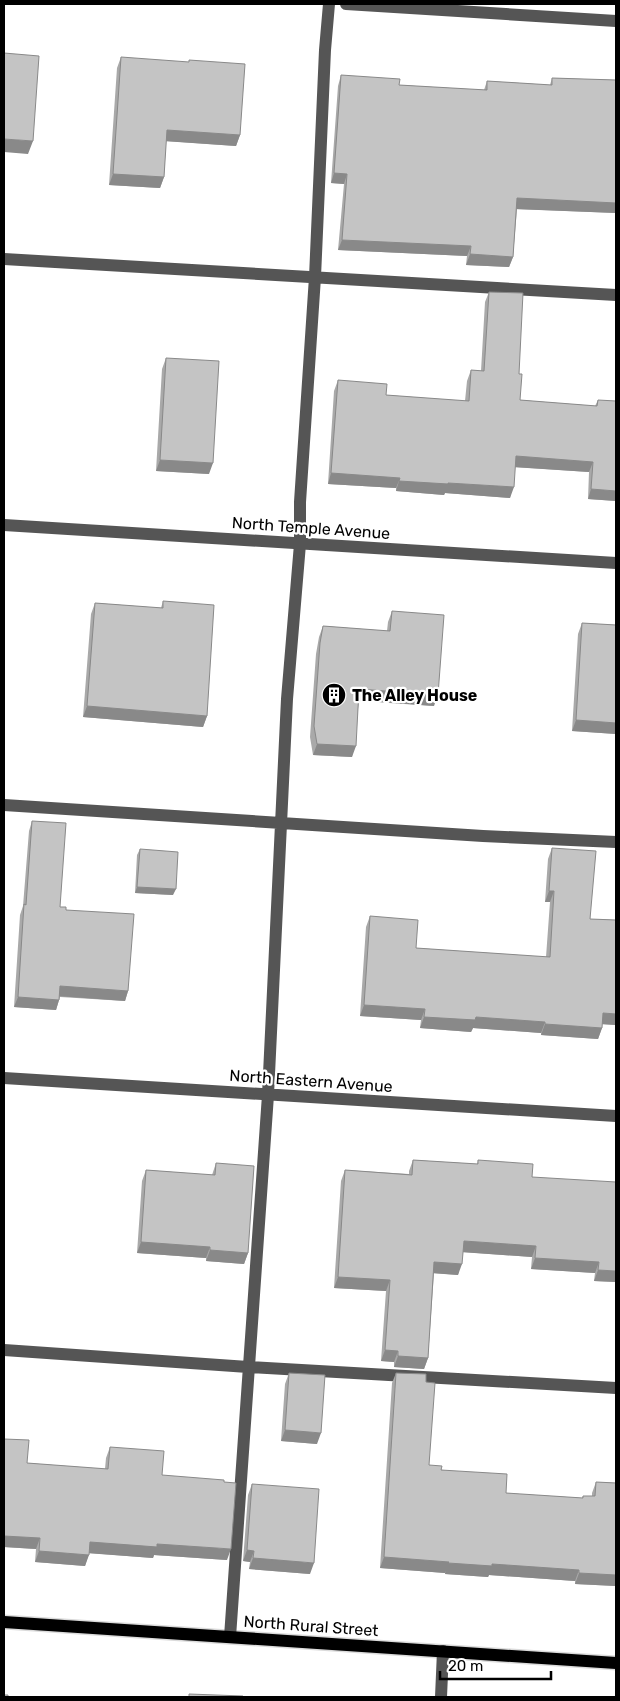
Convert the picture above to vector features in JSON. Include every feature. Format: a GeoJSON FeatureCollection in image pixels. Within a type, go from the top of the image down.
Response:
{"type":"FeatureCollection","features":[{"type":"Feature","properties":{"kind":"main road","name":"North Rural Street"},"geometry":{"type":"LineString","coordinates":[[4,1622],[616,1663]]}},
{"type":"Feature","properties":{"kind":"street"},"geometry":{"type":"LineString","coordinates":[[230,1637],[268,1095],[287,698],[300,544],[300,502],[315,278],[325,50],[329,4]]}},
{"type":"Feature","properties":{"kind":"street"},"geometry":{"type":"LineString","coordinates":[[346,4],[616,21]]}},
{"type":"Feature","properties":{"kind":"street"},"geometry":{"type":"LineString","coordinates":[[4,259],[616,295]]}},
{"type":"Feature","properties":{"kind":"street","name":"North Temple Avenue"},"geometry":{"type":"LineString","coordinates":[[4,525],[616,563]]}},
{"type":"Feature","properties":{"kind":"street"},"geometry":{"type":"LineString","coordinates":[[4,805],[616,842]]}},
{"type":"Feature","properties":{"kind":"street","name":"North Eastern Avenue"},"geometry":{"type":"LineString","coordinates":[[4,1078],[616,1116]]}},
{"type":"Feature","properties":{"kind":"street"},"geometry":{"type":"LineString","coordinates":[[4,1350],[248,1368],[616,1388]]}},
{"type":"Feature","properties":{"kind":"street"},"geometry":{"type":"LineString","coordinates":[[441,1697],[444,1651]]}},
{"type":"Feature","properties":{"kind":"building"},"geometry":{"type":"Polygon","coordinates":[[[4,53],[39,56],[33,141],[4,139],[4,53]]]}},
{"type":"Feature","properties":{"kind":"building"},"geometry":{"type":"Polygon","coordinates":[[[121,57],[245,64],[240,135],[167,130],[164,177],[113,174],[121,57]]]}},
{"type":"Feature","properties":{"kind":"building"},"geometry":{"type":"Polygon","coordinates":[[[341,75],[400,79],[399,85],[487,90],[487,81],[552,85],[552,78],[616,80],[616,203],[517,198],[513,257],[470,254],[471,246],[342,240],[347,174],[334,173],[341,75]]]}},
{"type":"Feature","properties":{"kind":"building"},"geometry":{"type":"Polygon","coordinates":[[[489,292],[523,293],[519,374],[522,374],[520,400],[597,406],[598,400],[616,401],[616,491],[591,489],[593,462],[516,456],[514,487],[399,481],[400,478],[331,473],[338,380],[387,384],[386,395],[469,401],[471,370],[484,371],[489,292]]]}},
{"type":"Feature","properties":{"kind":"building"},"geometry":{"type":"Polygon","coordinates":[[[166,358],[219,361],[213,463],[160,460],[166,358]]]}},
{"type":"Feature","properties":{"kind":"building"},"geometry":{"type":"Polygon","coordinates":[[[163,601],[214,605],[207,716],[87,706],[95,603],[163,608],[163,601]]]}},
{"type":"Feature","properties":{"kind":"building"},"geometry":{"type":"Polygon","coordinates":[[[392,611],[444,615],[438,695],[359,689],[356,746],[317,744],[314,726],[323,626],[390,631],[392,611]]]}},
{"type":"Feature","properties":{"kind":"building"},"geometry":{"type":"Polygon","coordinates":[[[582,623],[616,625],[616,723],[576,720],[582,623]]]}},
{"type":"Feature","properties":{"kind":"building"},"geometry":{"type":"Polygon","coordinates":[[[32,821],[66,823],[60,907],[66,907],[66,910],[134,914],[128,991],[60,986],[59,1000],[18,997],[32,821]]]}},
{"type":"Feature","properties":{"kind":"building"},"geometry":{"type":"Polygon","coordinates":[[[552,848],[596,851],[590,919],[616,920],[616,1014],[603,1013],[602,1028],[476,1017],[475,1020],[424,1017],[425,1009],[364,1005],[370,916],[418,920],[416,948],[550,957],[554,891],[549,891],[552,848]]]}},
{"type":"Feature","properties":{"kind":"building"},"geometry":{"type":"Polygon","coordinates":[[[140,849],[178,852],[176,889],[137,887],[140,849]]]}},
{"type":"Feature","properties":{"kind":"building"},"geometry":{"type":"Polygon","coordinates":[[[413,1160],[478,1164],[478,1160],[533,1164],[532,1177],[616,1182],[616,1271],[598,1270],[599,1262],[535,1258],[536,1246],[464,1241],[462,1264],[434,1262],[428,1358],[398,1356],[398,1351],[385,1350],[390,1280],[338,1277],[345,1170],[412,1175],[413,1160]]]}},
{"type":"Feature","properties":{"kind":"building"},"geometry":{"type":"Polygon","coordinates":[[[216,1163],[254,1166],[248,1253],[210,1250],[210,1247],[141,1242],[146,1170],[215,1175],[216,1163]]]}},
{"type":"Feature","properties":{"kind":"building"},"geometry":{"type":"Polygon","coordinates":[[[289,1373],[325,1375],[321,1433],[285,1430],[289,1373]]]}},
{"type":"Feature","properties":{"kind":"building"},"geometry":{"type":"Polygon","coordinates":[[[396,1373],[426,1374],[426,1382],[435,1383],[429,1465],[442,1466],[441,1470],[507,1474],[506,1493],[583,1498],[583,1496],[595,1496],[596,1482],[616,1483],[616,1575],[579,1573],[579,1570],[492,1564],[492,1566],[384,1557],[396,1373]]]}},
{"type":"Feature","properties":{"kind":"building"},"geometry":{"type":"Polygon","coordinates":[[[4,1439],[29,1440],[27,1463],[108,1469],[110,1447],[164,1451],[162,1475],[224,1480],[224,1482],[236,1483],[231,1549],[157,1544],[157,1547],[90,1542],[89,1555],[39,1551],[40,1538],[4,1536],[4,1439]]]}},
{"type":"Feature","properties":{"kind":"building"},"geometry":{"type":"Polygon","coordinates":[[[252,1484],[319,1489],[314,1563],[253,1558],[254,1551],[247,1550],[252,1484]]]}},
{"type":"Feature","properties":{"kind":"building"},"geometry":{"type":"Polygon","coordinates":[[[189,1694],[243,1696],[243,1697],[189,1697],[189,1694]]]}},
{"type":"Feature","properties":{"kind":"place","name":"The Alley House"},"geometry":{"type":"Point","coordinates":[334,695]}}]}
